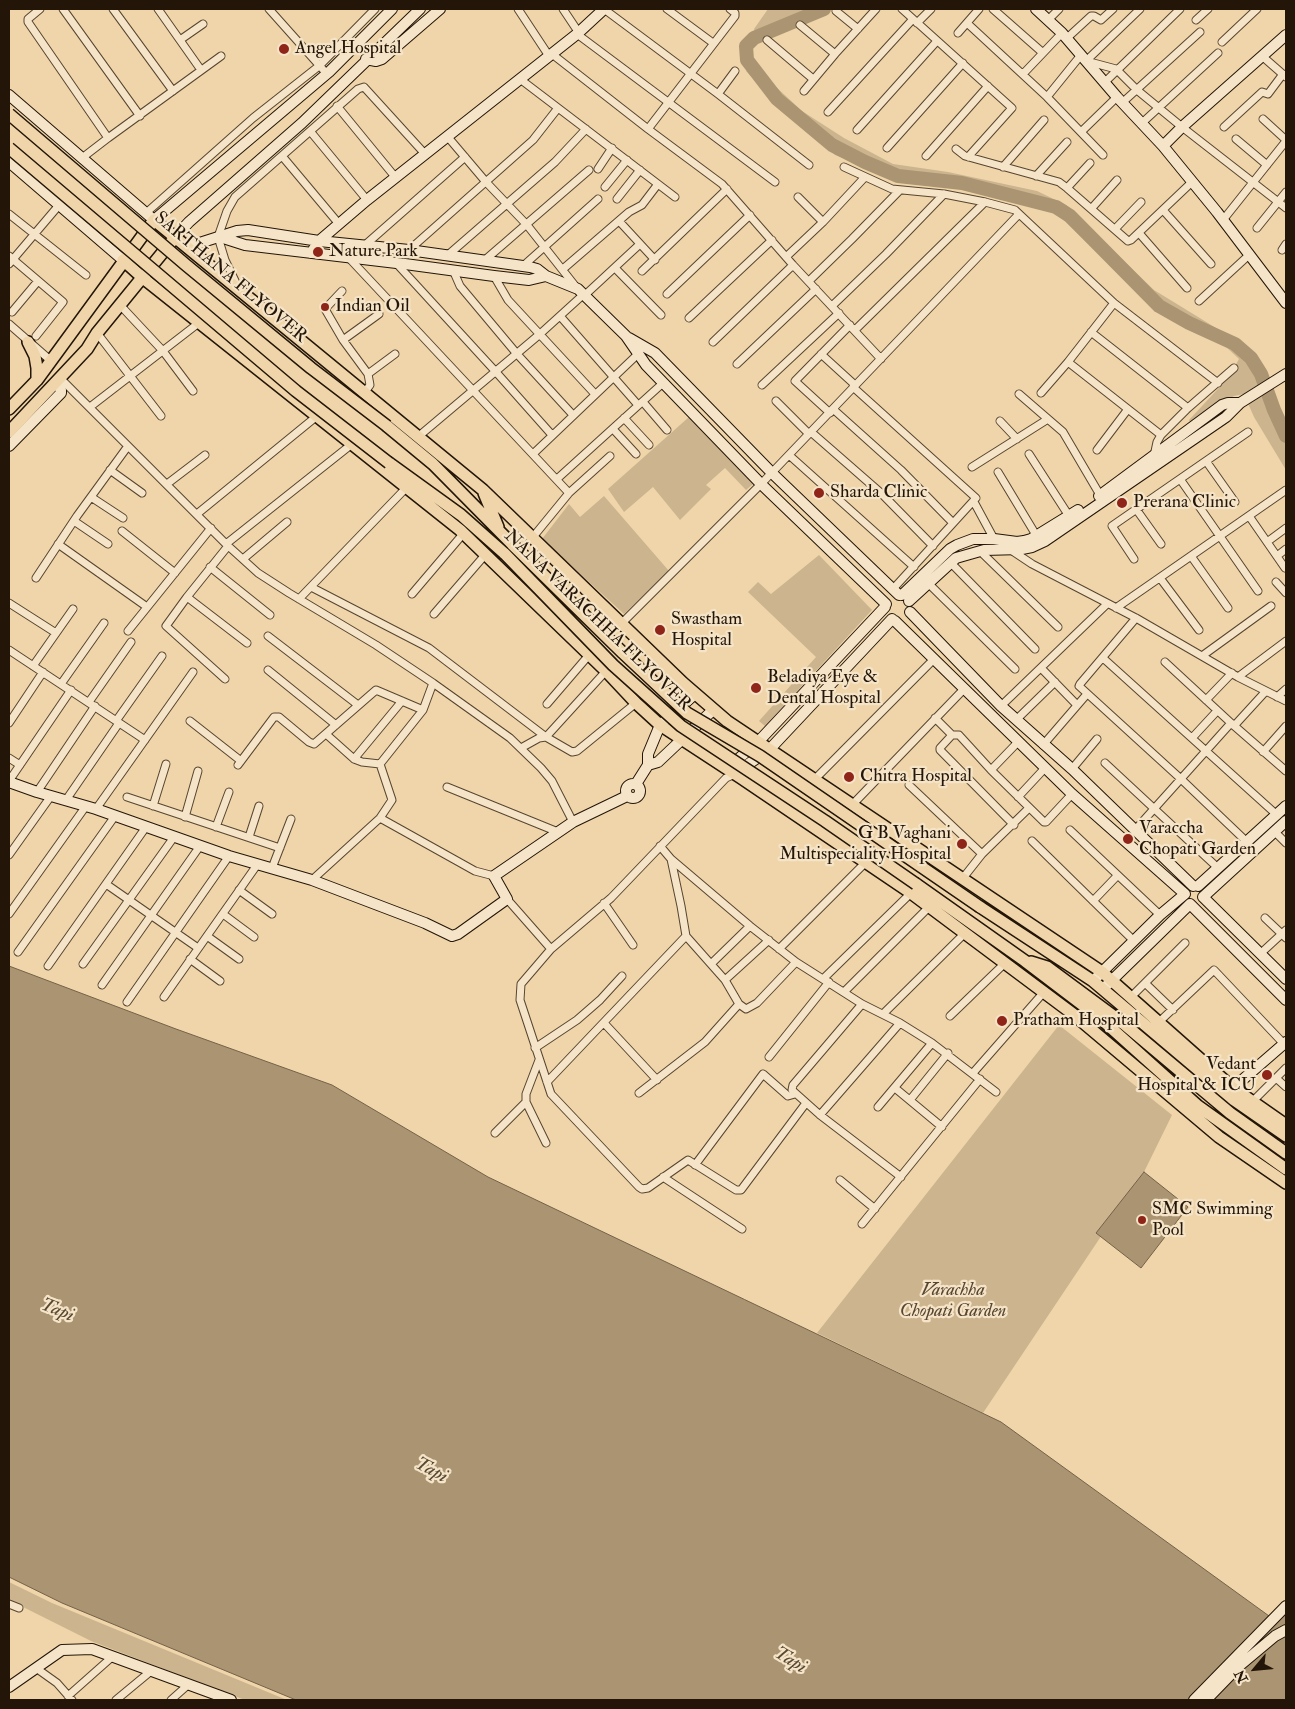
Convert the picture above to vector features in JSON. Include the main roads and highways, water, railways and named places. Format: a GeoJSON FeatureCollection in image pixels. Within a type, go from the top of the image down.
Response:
{"type":"FeatureCollection","features":[{"type":"Feature","properties":{"kind":"main road","name":"SARTHANA FLYOVER"},"geometry":{"type":"LineString","coordinates":[[9,114],[186,266],[433,464]]}},
{"type":"Feature","properties":{"kind":"main road"},"geometry":{"type":"LineString","coordinates":[[9,148],[296,390],[388,463],[428,492],[436,510]]}},
{"type":"Feature","properties":{"kind":"main road"},"geometry":{"type":"LineString","coordinates":[[9,409],[37,380],[103,291],[150,216],[483,490],[713,710],[769,750],[1102,972],[1233,1088],[1286,1125]]}},
{"type":"Feature","properties":{"kind":"main road"},"geometry":{"type":"LineString","coordinates":[[9,432],[87,349],[97,333],[175,237]]}},
{"type":"Feature","properties":{"kind":"main road"},"geometry":{"type":"LineString","coordinates":[[123,260],[143,278],[464,534],[660,725],[865,863],[914,889]]}},
{"type":"Feature","properties":{"kind":"main road"},"geometry":{"type":"LineString","coordinates":[[32,339],[37,380]]}},
{"type":"Feature","properties":{"kind":"main road"},"geometry":{"type":"LineString","coordinates":[[433,464],[457,468]]}},
{"type":"Feature","properties":{"kind":"main road","name":"NANA VARACHHA FLYOVER"},"geometry":{"type":"LineString","coordinates":[[433,464],[623,653],[687,713],[760,756],[980,907],[1094,982],[1234,1100],[1286,1136]]}},
{"type":"Feature","properties":{"kind":"main road"},"geometry":{"type":"LineString","coordinates":[[483,490],[499,531]]}},
{"type":"Feature","properties":{"kind":"main road","name":"NANA VARACHHA FLYOVER"},"geometry":{"type":"LineString","coordinates":[[428,492],[461,515],[505,554],[613,665],[681,726],[817,816],[933,903]]}},
{"type":"Feature","properties":{"kind":"main road"},"geometry":{"type":"LineString","coordinates":[[436,510],[461,515]]}},
{"type":"Feature","properties":{"kind":"main road"},"geometry":{"type":"LineString","coordinates":[[933,903],[964,934],[1073,1014],[1219,1137],[1286,1183]]}},
{"type":"Feature","properties":{"kind":"main road"},"geometry":{"type":"LineString","coordinates":[[933,903],[1025,961],[1100,1018],[1198,1106],[1286,1168]]}},
{"type":"Feature","properties":{"kind":"main road"},"geometry":{"type":"LineString","coordinates":[[1012,927],[1018,915]]}},
{"type":"Feature","properties":{"kind":"main road"},"geometry":{"type":"LineString","coordinates":[[1050,952],[1058,967],[1103,999],[1236,1109],[1286,1144]]}},
{"type":"Feature","properties":{"kind":"main road"},"geometry":{"type":"LineString","coordinates":[[1025,961],[1047,967],[1124,1024],[1230,1113],[1286,1153]]}},
{"type":"Feature","properties":{"kind":"water","name":"Tapi"},"geometry":{"type":"Polygon","coordinates":[[[9,966],[332,1085],[488,1177],[1001,1422],[1276,1621],[1286,1633],[1286,1700],[296,1700],[62,1603],[9,1577],[9,966]]]}},
{"type":"Feature","properties":{"kind":"water","name":"SMC Swimming Pool"},"geometry":{"type":"Polygon","coordinates":[[[1144,1172],[1188,1207],[1141,1268],[1096,1233],[1144,1172]]]}},
{"type":"Feature","properties":{"kind":"waterway"},"geometry":{"type":"LineString","coordinates":[[824,9],[754,38],[746,46],[747,60],[777,99],[832,145],[898,176],[962,183],[1056,207],[1070,216],[1159,306],[1189,323],[1235,344],[1251,358],[1261,374],[1286,436]]}},
{"type":"Feature","properties":{"kind":"waterway"},"geometry":{"type":"LineString","coordinates":[[1276,1621],[1286,1616]]}},
{"type":"Feature","properties":{"kind":"place","name":"Angel Hospital"},"geometry":{"type":"Point","coordinates":[284,49]}},
{"type":"Feature","properties":{"kind":"place","name":"Nature Park"},"geometry":{"type":"Point","coordinates":[318,252]}},
{"type":"Feature","properties":{"kind":"place","name":"Indian Oil"},"geometry":{"type":"Point","coordinates":[325,307]}},
{"type":"Feature","properties":{"kind":"place","name":"Sharda Clinic"},"geometry":{"type":"Point","coordinates":[819,493]}},
{"type":"Feature","properties":{"kind":"place","name":"Prerana Clinic"},"geometry":{"type":"Point","coordinates":[1122,503]}},
{"type":"Feature","properties":{"kind":"place","name":"Swastham Hospital"},"geometry":{"type":"Point","coordinates":[660,630]}},
{"type":"Feature","properties":{"kind":"place","name":"Beladiya Eye & Dental Hospital"},"geometry":{"type":"Point","coordinates":[756,688]}},
{"type":"Feature","properties":{"kind":"place","name":"Chitra Hospital"},"geometry":{"type":"Point","coordinates":[849,777]}},
{"type":"Feature","properties":{"kind":"place","name":"Varaccha Chopati Garden"},"geometry":{"type":"Point","coordinates":[1128,839]}},
{"type":"Feature","properties":{"kind":"place","name":"G B Vaghani Multispeciality Hospital"},"geometry":{"type":"Point","coordinates":[962,844]}},
{"type":"Feature","properties":{"kind":"place","name":"Pratham Hospital"},"geometry":{"type":"Point","coordinates":[1002,1021]}},
{"type":"Feature","properties":{"kind":"place","name":"Vedant Hospital & ICU"},"geometry":{"type":"Point","coordinates":[1267,1075]}},
{"type":"Feature","properties":{"kind":"place","name":"SMC Swimming Pool"},"geometry":{"type":"Point","coordinates":[1142,1220]}},
{"type":"Feature","properties":{"kind":"park label","name":"Varachha Chopati Garden"},"geometry":{"type":"Point","coordinates":[953,1301]}}]}
